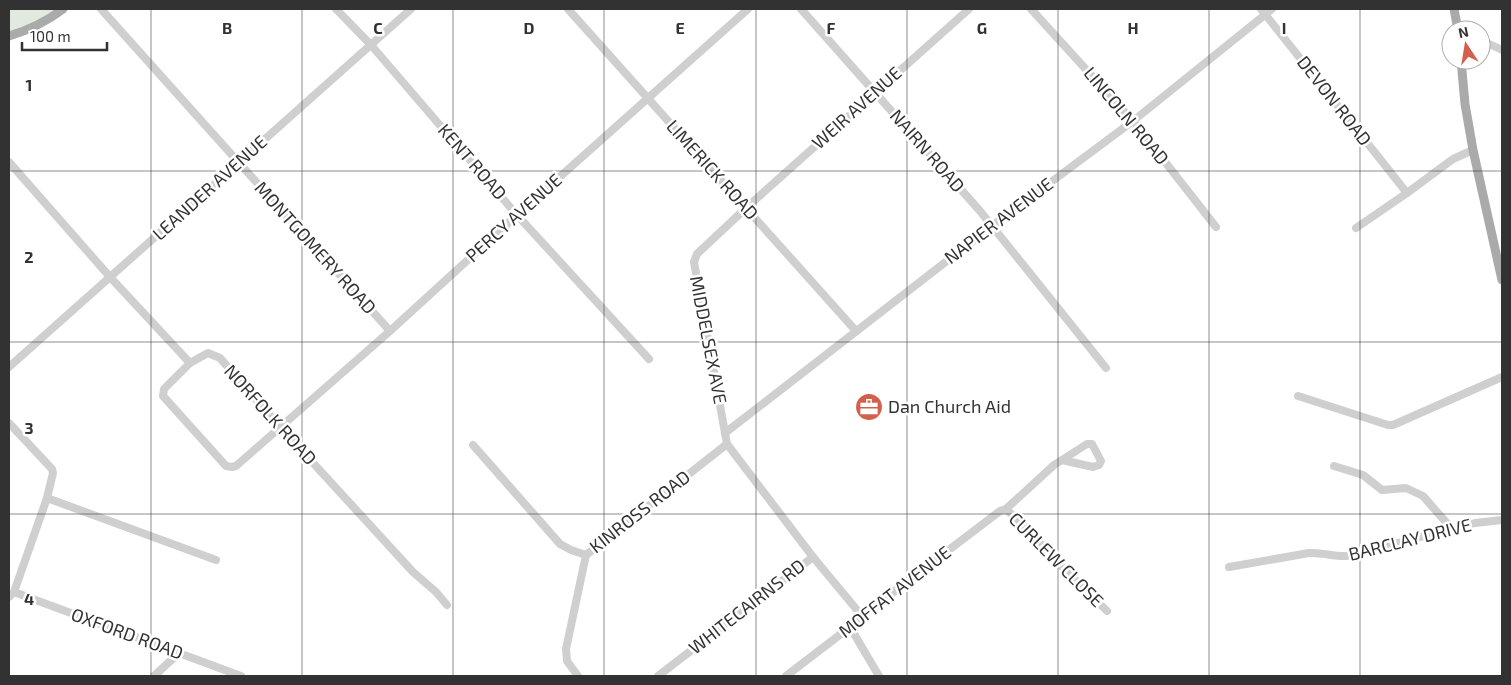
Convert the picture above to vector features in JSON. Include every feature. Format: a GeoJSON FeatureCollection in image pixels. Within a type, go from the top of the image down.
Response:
{"type":"FeatureCollection","features":[{"type":"Feature","properties":{"kind":"main road"},"geometry":{"type":"LineString","coordinates":[[9,36],[50,19],[63,9]]}},
{"type":"Feature","properties":{"kind":"main road"},"geometry":{"type":"LineString","coordinates":[[1462,70],[1465,104],[1473,150],[1502,280]]}},
{"type":"Feature","properties":{"kind":"street","name":"MONTGOMERY ROAD"},"geometry":{"type":"LineString","coordinates":[[101,9],[390,331]]}},
{"type":"Feature","properties":{"kind":"street","name":"KENT ROAD"},"geometry":{"type":"LineString","coordinates":[[336,9],[371,45],[517,215],[650,360]]}},
{"type":"Feature","properties":{"kind":"street","name":"LEANDER AVENUE"},"geometry":{"type":"LineString","coordinates":[[9,367],[411,9]]}},
{"type":"Feature","properties":{"kind":"street","name":"LIMERICK ROAD"},"geometry":{"type":"LineString","coordinates":[[568,9],[856,331]]}},
{"type":"Feature","properties":{"kind":"street","name":"PERCY AVENUE"},"geometry":{"type":"LineString","coordinates":[[190,363],[164,389],[164,396],[226,466],[236,466],[390,331],[748,9]]}},
{"type":"Feature","properties":{"kind":"street","name":"NAIRN ROAD"},"geometry":{"type":"LineString","coordinates":[[801,9],[992,226],[1106,368]]}},
{"type":"Feature","properties":{"kind":"street","name":"WEIR AVENUE"},"geometry":{"type":"LineString","coordinates":[[746,208],[968,9]]}},
{"type":"Feature","properties":{"kind":"street","name":"LINCOLN ROAD"},"geometry":{"type":"LineString","coordinates":[[1031,9],[1133,121],[1216,227]]}},
{"type":"Feature","properties":{"kind":"street","name":"NAPIER AVENUE"},"geometry":{"type":"LineString","coordinates":[[725,433],[992,226],[1133,121],[1266,10]]}},
{"type":"Feature","properties":{"kind":"street","name":"DEVON ROAD"},"geometry":{"type":"LineString","coordinates":[[1266,10],[1407,193]]}},
{"type":"Feature","properties":{"kind":"street"},"geometry":{"type":"LineString","coordinates":[[1356,228],[1454,159],[1473,150]]}},
{"type":"Feature","properties":{"kind":"street"},"geometry":{"type":"LineString","coordinates":[[9,162],[110,278],[190,363]]}},
{"type":"Feature","properties":{"kind":"street","name":"MIDDELSEX AVE"},"geometry":{"type":"LineString","coordinates":[[725,433],[694,262],[697,254],[746,208]]}},
{"type":"Feature","properties":{"kind":"street","name":"NORFOLK ROAD"},"geometry":{"type":"LineString","coordinates":[[190,363],[208,354],[220,358],[281,428],[413,572],[436,592],[447,606]]}},
{"type":"Feature","properties":{"kind":"street"},"geometry":{"type":"LineString","coordinates":[[1298,396],[1392,425],[1502,377]]}},
{"type":"Feature","properties":{"kind":"street","name":"OXFORD ROAD"},"geometry":{"type":"LineString","coordinates":[[9,422],[52,469],[52,478],[47,498],[11,594],[241,676]]}},
{"type":"Feature","properties":{"kind":"street"},"geometry":{"type":"LineString","coordinates":[[725,433],[727,444],[812,557],[862,616]]}},
{"type":"Feature","properties":{"kind":"street","name":"KINROSS ROAD"},"geometry":{"type":"LineString","coordinates":[[472,445],[560,544],[586,555],[727,444]]}},
{"type":"Feature","properties":{"kind":"street","name":"MOFFAT AVENUE"},"geometry":{"type":"LineString","coordinates":[[786,676],[1000,511],[1006,509],[1054,465],[1087,444],[1092,444],[1101,461],[1099,465],[1093,467],[1062,460]]}},
{"type":"Feature","properties":{"kind":"street"},"geometry":{"type":"LineString","coordinates":[[1334,466],[1363,475],[1384,490],[1408,488],[1425,498],[1452,529]]}},
{"type":"Feature","properties":{"kind":"street"},"geometry":{"type":"LineString","coordinates":[[47,498],[216,560]]}},
{"type":"Feature","properties":{"kind":"street","name":"CURLEW CLOSE"},"geometry":{"type":"LineString","coordinates":[[1006,509],[1056,562],[1107,611]]}},
{"type":"Feature","properties":{"kind":"street","name":"BARCLAY DRIVE"},"geometry":{"type":"LineString","coordinates":[[1229,567],[1316,552],[1334,556],[1347,556],[1475,523],[1502,520]]}},
{"type":"Feature","properties":{"kind":"street"},"geometry":{"type":"LineString","coordinates":[[578,676],[568,661],[566,649],[586,555]]}},
{"type":"Feature","properties":{"kind":"street","name":"WHITECAIRNS RD"},"geometry":{"type":"LineString","coordinates":[[658,676],[812,557]]}},
{"type":"Feature","properties":{"kind":"street"},"geometry":{"type":"LineString","coordinates":[[850,627],[879,676]]}},
{"type":"Feature","properties":{"kind":"street"},"geometry":{"type":"LineString","coordinates":[[154,676],[179,653]]}},
{"type":"Feature","properties":{"kind":"shaded area"},"geometry":{"type":"Polygon","coordinates":[[[9,9],[60,9],[48,17],[9,34],[9,9]]]}},
{"type":"Feature","properties":{"kind":"place","name":"Dan Church Aid"},"geometry":{"type":"Point","coordinates":[869,407]}}]}
